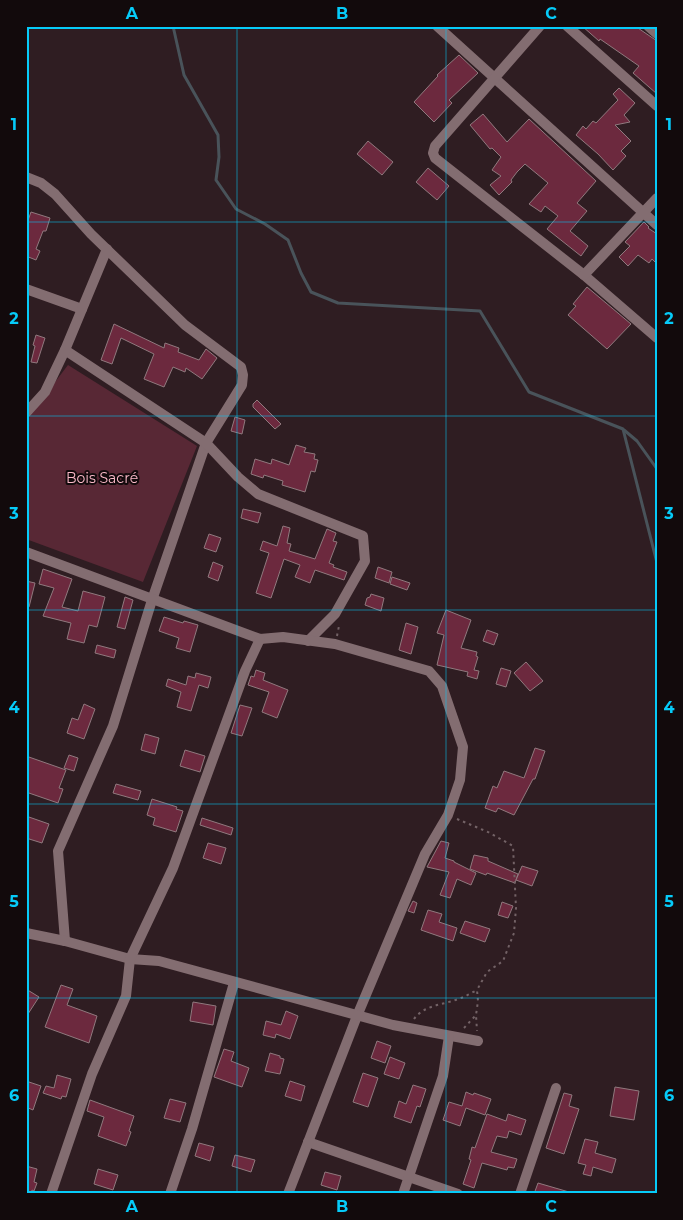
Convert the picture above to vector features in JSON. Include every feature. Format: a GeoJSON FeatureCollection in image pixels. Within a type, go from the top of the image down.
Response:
{"type":"FeatureCollection","features":[{"type":"Feature","properties":{"kind":"street"},"geometry":{"type":"LineString","coordinates":[[437,26],[657,225]]}},
{"type":"Feature","properties":{"kind":"street"},"geometry":{"type":"LineString","coordinates":[[540,26],[435,146],[433,152],[435,158],[584,275],[657,338]]}},
{"type":"Feature","properties":{"kind":"street"},"geometry":{"type":"LineString","coordinates":[[567,26],[657,106]]}},
{"type":"Feature","properties":{"kind":"street"},"geometry":{"type":"LineString","coordinates":[[648,26],[657,34]]}},
{"type":"Feature","properties":{"kind":"street"},"geometry":{"type":"LineString","coordinates":[[26,177],[41,183],[55,194],[107,249],[185,325],[241,367],[243,375],[242,385],[206,443],[152,600],[113,726],[58,851],[65,941]]}},
{"type":"Feature","properties":{"kind":"street"},"geometry":{"type":"LineString","coordinates":[[584,275],[657,198]]}},
{"type":"Feature","properties":{"kind":"street"},"geometry":{"type":"LineString","coordinates":[[26,413],[45,392],[65,350],[107,249]]}},
{"type":"Feature","properties":{"kind":"street"},"geometry":{"type":"LineString","coordinates":[[26,289],[82,309]]}},
{"type":"Feature","properties":{"kind":"street"},"geometry":{"type":"LineString","coordinates":[[65,350],[206,443],[238,477],[258,494],[363,536],[365,561],[335,614],[308,641]]}},
{"type":"Feature","properties":{"kind":"street"},"geometry":{"type":"LineString","coordinates":[[26,552],[260,639],[284,637],[335,644],[429,671],[442,686],[463,747],[460,780],[448,815],[425,854],[357,1016],[288,1194]]}},
{"type":"Feature","properties":{"kind":"street"},"geometry":{"type":"LineString","coordinates":[[51,1194],[92,1074],[126,996],[130,959],[173,868],[245,672],[260,639]]}},
{"type":"Feature","properties":{"kind":"street"},"geometry":{"type":"LineString","coordinates":[[27,936],[65,941],[130,959],[158,961],[408,1029],[478,1041]]}},
{"type":"Feature","properties":{"kind":"street"},"geometry":{"type":"LineString","coordinates":[[170,1194],[192,1129],[234,983]]}},
{"type":"Feature","properties":{"kind":"street"},"geometry":{"type":"LineString","coordinates":[[404,1194],[443,1076],[450,1036]]}},
{"type":"Feature","properties":{"kind":"street"},"geometry":{"type":"LineString","coordinates":[[520,1194],[556,1088]]}},
{"type":"Feature","properties":{"kind":"street"},"geometry":{"type":"LineString","coordinates":[[308,1142],[458,1194]]}},
{"type":"Feature","properties":{"kind":"path"},"geometry":{"type":"LineString","coordinates":[[335,614],[339,625],[335,644]]}},
{"type":"Feature","properties":{"kind":"path"},"geometry":{"type":"LineString","coordinates":[[448,815],[488,832],[512,846],[515,871],[513,885],[516,908],[514,933],[503,961],[487,972],[477,990],[478,1041]]}},
{"type":"Feature","properties":{"kind":"path"},"geometry":{"type":"LineString","coordinates":[[408,1029],[417,1015],[432,1006],[459,999],[477,990]]}},
{"type":"Feature","properties":{"kind":"path"},"geometry":{"type":"LineString","coordinates":[[450,1036],[465,1027],[476,1015]]}},
{"type":"Feature","properties":{"kind":"green space","name":"Bois Sacré"},"geometry":{"type":"Polygon","coordinates":[[[68,365],[197,446],[143,582],[26,539],[26,425],[33,409],[68,365]]]}},
{"type":"Feature","properties":{"kind":"building"},"geometry":{"type":"Polygon","coordinates":[[[582,26],[635,26],[657,41],[657,94],[633,73],[639,66],[600,39],[599,41],[582,26]]]}},
{"type":"Feature","properties":{"kind":"building"},"geometry":{"type":"Polygon","coordinates":[[[459,55],[478,73],[449,100],[452,103],[434,122],[414,102],[437,75],[459,55]]]}},
{"type":"Feature","properties":{"kind":"building"},"geometry":{"type":"Polygon","coordinates":[[[619,88],[635,103],[624,115],[630,122],[615,125],[631,141],[621,151],[626,156],[613,170],[576,135],[583,126],[586,129],[593,121],[596,123],[618,100],[613,94],[619,88]]]}},
{"type":"Feature","properties":{"kind":"building"},"geometry":{"type":"Polygon","coordinates":[[[483,114],[507,142],[529,119],[596,181],[577,203],[587,211],[570,231],[588,246],[581,256],[547,229],[558,216],[545,206],[541,212],[529,204],[548,183],[525,164],[511,180],[512,182],[499,195],[490,185],[501,176],[492,170],[501,157],[492,148],[490,149],[470,125],[483,114]]]}},
{"type":"Feature","properties":{"kind":"building"},"geometry":{"type":"Polygon","coordinates":[[[368,141],[393,162],[382,175],[357,154],[368,141]]]}},
{"type":"Feature","properties":{"kind":"building"},"geometry":{"type":"Polygon","coordinates":[[[428,168],[449,186],[437,200],[416,182],[428,168]]]}},
{"type":"Feature","properties":{"kind":"building"},"geometry":{"type":"Polygon","coordinates":[[[31,212],[50,218],[46,231],[43,231],[36,249],[40,251],[36,260],[26,256],[26,226],[31,212]]]}},
{"type":"Feature","properties":{"kind":"building"},"geometry":{"type":"Polygon","coordinates":[[[644,222],[648,228],[657,234],[657,264],[652,259],[649,263],[638,255],[628,266],[619,257],[630,246],[625,242],[644,222]]]}},
{"type":"Feature","properties":{"kind":"building"},"geometry":{"type":"Polygon","coordinates":[[[587,287],[631,324],[607,349],[568,315],[576,306],[573,304],[587,287]]]}},
{"type":"Feature","properties":{"kind":"building"},"geometry":{"type":"Polygon","coordinates":[[[114,324],[164,348],[165,343],[179,348],[178,352],[199,360],[206,349],[217,358],[202,379],[186,368],[185,372],[173,367],[164,387],[144,379],[154,354],[121,338],[112,364],[101,360],[114,324]]]}},
{"type":"Feature","properties":{"kind":"building"},"geometry":{"type":"Polygon","coordinates":[[[36,335],[45,338],[37,363],[31,362],[36,335]]]}},
{"type":"Feature","properties":{"kind":"building"},"geometry":{"type":"Polygon","coordinates":[[[257,400],[281,424],[275,429],[253,407],[257,400]]]}},
{"type":"Feature","properties":{"kind":"building"},"geometry":{"type":"Polygon","coordinates":[[[235,417],[245,420],[242,434],[231,431],[235,417]]]}},
{"type":"Feature","properties":{"kind":"building"},"geometry":{"type":"Polygon","coordinates":[[[296,445],[306,448],[304,452],[315,454],[314,459],[318,460],[315,472],[311,471],[305,492],[282,485],[283,481],[264,475],[263,478],[251,474],[255,459],[271,464],[272,459],[289,465],[296,445]]]}},
{"type":"Feature","properties":{"kind":"building"},"geometry":{"type":"Polygon","coordinates":[[[243,509],[261,513],[258,523],[241,518],[243,509]]]}},
{"type":"Feature","properties":{"kind":"building"},"geometry":{"type":"Polygon","coordinates":[[[283,526],[290,528],[287,543],[291,544],[289,551],[315,559],[327,529],[336,533],[333,541],[337,542],[329,563],[334,565],[333,567],[347,572],[344,580],[315,570],[310,583],[295,577],[300,565],[284,559],[271,598],[256,593],[269,553],[260,550],[263,541],[277,546],[283,526]]]}},
{"type":"Feature","properties":{"kind":"building"},"geometry":{"type":"Polygon","coordinates":[[[209,534],[221,538],[216,552],[204,548],[209,534]]]}},
{"type":"Feature","properties":{"kind":"building"},"geometry":{"type":"Polygon","coordinates":[[[213,562],[223,566],[218,581],[208,577],[213,562]]]}},
{"type":"Feature","properties":{"kind":"building"},"geometry":{"type":"Polygon","coordinates":[[[378,567],[392,572],[389,583],[375,578],[378,567]]]}},
{"type":"Feature","properties":{"kind":"building"},"geometry":{"type":"Polygon","coordinates":[[[43,569],[72,579],[62,607],[78,611],[83,591],[105,597],[97,627],[89,625],[84,643],[67,639],[71,623],[43,616],[54,588],[39,584],[43,569]]]}},
{"type":"Feature","properties":{"kind":"building"},"geometry":{"type":"Polygon","coordinates":[[[392,577],[410,583],[407,590],[390,584],[392,577]]]}},
{"type":"Feature","properties":{"kind":"building"},"geometry":{"type":"Polygon","coordinates":[[[26,581],[35,583],[29,607],[26,607],[26,581]]]}},
{"type":"Feature","properties":{"kind":"building"},"geometry":{"type":"Polygon","coordinates":[[[371,594],[384,598],[381,611],[365,605],[367,598],[371,594]]]}},
{"type":"Feature","properties":{"kind":"building"},"geometry":{"type":"Polygon","coordinates":[[[125,597],[133,600],[125,629],[117,627],[125,597]]]}},
{"type":"Feature","properties":{"kind":"building"},"geometry":{"type":"Polygon","coordinates":[[[446,610],[471,620],[461,648],[477,652],[476,656],[478,657],[474,670],[479,671],[477,679],[467,676],[468,672],[437,665],[444,635],[437,633],[446,610]]]}},
{"type":"Feature","properties":{"kind":"building"},"geometry":{"type":"Polygon","coordinates":[[[164,617],[198,625],[190,652],[176,648],[179,638],[159,631],[164,617]]]}},
{"type":"Feature","properties":{"kind":"building"},"geometry":{"type":"Polygon","coordinates":[[[406,623],[418,627],[411,654],[399,650],[406,623]]]}},
{"type":"Feature","properties":{"kind":"building"},"geometry":{"type":"Polygon","coordinates":[[[487,630],[498,634],[494,645],[483,641],[487,630]]]}},
{"type":"Feature","properties":{"kind":"building"},"geometry":{"type":"Polygon","coordinates":[[[97,645],[116,650],[114,658],[95,653],[97,645]]]}},
{"type":"Feature","properties":{"kind":"building"},"geometry":{"type":"Polygon","coordinates":[[[526,662],[543,681],[530,691],[514,673],[526,662]]]}},
{"type":"Feature","properties":{"kind":"building"},"geometry":{"type":"Polygon","coordinates":[[[501,668],[511,671],[506,687],[496,684],[501,668]]]}},
{"type":"Feature","properties":{"kind":"building"},"geometry":{"type":"Polygon","coordinates":[[[256,670],[265,673],[263,680],[288,690],[277,718],[262,712],[269,692],[248,685],[251,676],[254,677],[256,670]]]}},
{"type":"Feature","properties":{"kind":"building"},"geometry":{"type":"Polygon","coordinates":[[[196,673],[211,677],[208,688],[199,685],[191,711],[177,707],[181,692],[166,686],[168,679],[186,685],[188,676],[195,678],[196,673]]]}},
{"type":"Feature","properties":{"kind":"building"},"geometry":{"type":"Polygon","coordinates":[[[84,704],[95,709],[84,739],[67,733],[72,718],[78,720],[84,704]]]}},
{"type":"Feature","properties":{"kind":"building"},"geometry":{"type":"Polygon","coordinates":[[[240,705],[252,708],[242,736],[231,733],[240,705]]]}},
{"type":"Feature","properties":{"kind":"building"},"geometry":{"type":"Polygon","coordinates":[[[145,734],[159,738],[155,754],[141,750],[145,734]]]}},
{"type":"Feature","properties":{"kind":"building"},"geometry":{"type":"Polygon","coordinates":[[[535,748],[545,751],[535,779],[533,779],[514,815],[498,808],[496,812],[485,808],[493,786],[497,788],[504,771],[524,778],[535,748]]]}},
{"type":"Feature","properties":{"kind":"building"},"geometry":{"type":"Polygon","coordinates":[[[185,750],[205,756],[200,772],[180,766],[185,750]]]}},
{"type":"Feature","properties":{"kind":"building"},"geometry":{"type":"Polygon","coordinates":[[[69,755],[78,758],[74,771],[64,768],[69,755]]]}},
{"type":"Feature","properties":{"kind":"building"},"geometry":{"type":"Polygon","coordinates":[[[26,756],[66,770],[59,788],[63,789],[58,803],[26,792],[26,756]]]}},
{"type":"Feature","properties":{"kind":"building"},"geometry":{"type":"Polygon","coordinates":[[[116,784],[141,791],[138,800],[113,793],[116,784]]]}},
{"type":"Feature","properties":{"kind":"building"},"geometry":{"type":"Polygon","coordinates":[[[152,799],[177,807],[176,809],[183,811],[176,832],[153,825],[155,818],[147,815],[152,799]]]}},
{"type":"Feature","properties":{"kind":"building"},"geometry":{"type":"Polygon","coordinates":[[[26,816],[49,824],[42,843],[26,838],[26,816]]]}},
{"type":"Feature","properties":{"kind":"building"},"geometry":{"type":"Polygon","coordinates":[[[202,818],[233,828],[231,835],[200,825],[202,818]]]}},
{"type":"Feature","properties":{"kind":"building"},"geometry":{"type":"Polygon","coordinates":[[[441,841],[449,843],[445,858],[476,873],[471,885],[457,879],[450,898],[440,895],[449,872],[427,867],[441,841]]]}},
{"type":"Feature","properties":{"kind":"building"},"geometry":{"type":"Polygon","coordinates":[[[208,843],[226,848],[221,864],[203,858],[208,843]]]}},
{"type":"Feature","properties":{"kind":"building"},"geometry":{"type":"Polygon","coordinates":[[[474,855],[488,858],[488,861],[518,874],[515,883],[470,869],[474,855]]]}},
{"type":"Feature","properties":{"kind":"building"},"geometry":{"type":"Polygon","coordinates":[[[522,866],[538,871],[532,886],[516,880],[522,866]]]}},
{"type":"Feature","properties":{"kind":"building"},"geometry":{"type":"Polygon","coordinates":[[[413,901],[417,903],[414,913],[408,911],[413,901]]]}},
{"type":"Feature","properties":{"kind":"building"},"geometry":{"type":"Polygon","coordinates":[[[502,902],[513,906],[508,918],[498,915],[502,902]]]}},
{"type":"Feature","properties":{"kind":"building"},"geometry":{"type":"Polygon","coordinates":[[[428,910],[442,914],[439,922],[457,928],[453,941],[421,930],[428,910]]]}},
{"type":"Feature","properties":{"kind":"building"},"geometry":{"type":"Polygon","coordinates":[[[465,921],[490,929],[485,942],[460,933],[465,921]]]}},
{"type":"Feature","properties":{"kind":"building"},"geometry":{"type":"Polygon","coordinates":[[[61,985],[73,989],[67,1005],[97,1016],[89,1043],[45,1027],[61,985]]]}},
{"type":"Feature","properties":{"kind":"building"},"geometry":{"type":"Polygon","coordinates":[[[26,989],[39,997],[26,1017],[26,989]]]}},
{"type":"Feature","properties":{"kind":"building"},"geometry":{"type":"Polygon","coordinates":[[[193,1002],[216,1006],[213,1025],[190,1021],[193,1002]]]}},
{"type":"Feature","properties":{"kind":"building"},"geometry":{"type":"Polygon","coordinates":[[[286,1011],[298,1016],[290,1039],[276,1034],[275,1038],[263,1035],[266,1021],[281,1025],[286,1011]]]}},
{"type":"Feature","properties":{"kind":"building"},"geometry":{"type":"Polygon","coordinates":[[[377,1041],[391,1046],[385,1063],[371,1058],[377,1041]]]}},
{"type":"Feature","properties":{"kind":"building"},"geometry":{"type":"Polygon","coordinates":[[[224,1049],[234,1052],[231,1061],[249,1068],[242,1087],[214,1077],[224,1049]]]}},
{"type":"Feature","properties":{"kind":"building"},"geometry":{"type":"Polygon","coordinates":[[[270,1053],[284,1059],[280,1074],[265,1071],[270,1053]]]}},
{"type":"Feature","properties":{"kind":"building"},"geometry":{"type":"Polygon","coordinates":[[[390,1057],[405,1063],[399,1079],[384,1074],[390,1057]]]}},
{"type":"Feature","properties":{"kind":"building"},"geometry":{"type":"Polygon","coordinates":[[[363,1073],[378,1078],[368,1107],[353,1102],[363,1073]]]}},
{"type":"Feature","properties":{"kind":"building"},"geometry":{"type":"Polygon","coordinates":[[[57,1075],[71,1079],[66,1097],[62,1096],[61,1099],[43,1093],[46,1086],[54,1088],[57,1075]]]}},
{"type":"Feature","properties":{"kind":"building"},"geometry":{"type":"Polygon","coordinates":[[[26,1081],[41,1086],[33,1110],[26,1107],[26,1081]]]}},
{"type":"Feature","properties":{"kind":"building"},"geometry":{"type":"Polygon","coordinates":[[[290,1081],[305,1086],[301,1101],[285,1096],[290,1081]]]}},
{"type":"Feature","properties":{"kind":"building"},"geometry":{"type":"Polygon","coordinates":[[[413,1085],[426,1089],[420,1107],[417,1106],[411,1123],[394,1117],[399,1101],[406,1104],[413,1085]]]}},
{"type":"Feature","properties":{"kind":"building"},"geometry":{"type":"Polygon","coordinates":[[[615,1087],[639,1091],[634,1120],[610,1116],[615,1087]]]}},
{"type":"Feature","properties":{"kind":"building"},"geometry":{"type":"Polygon","coordinates":[[[466,1092],[491,1099],[485,1115],[466,1108],[460,1126],[443,1120],[449,1102],[462,1106],[466,1092]]]}},
{"type":"Feature","properties":{"kind":"building"},"geometry":{"type":"Polygon","coordinates":[[[564,1093],[572,1095],[569,1106],[579,1109],[564,1154],[546,1148],[564,1093]]]}},
{"type":"Feature","properties":{"kind":"building"},"geometry":{"type":"Polygon","coordinates":[[[170,1099],[186,1103],[180,1122],[164,1118],[170,1099]]]}},
{"type":"Feature","properties":{"kind":"building"},"geometry":{"type":"Polygon","coordinates":[[[90,1100],[134,1116],[126,1146],[98,1136],[104,1117],[87,1111],[90,1100]]]}},
{"type":"Feature","properties":{"kind":"building"},"geometry":{"type":"Polygon","coordinates":[[[487,1114],[506,1121],[508,1114],[526,1120],[521,1135],[509,1131],[507,1138],[497,1136],[491,1152],[517,1159],[514,1168],[508,1167],[507,1170],[482,1163],[474,1188],[463,1184],[471,1160],[469,1159],[472,1147],[475,1148],[487,1114]]]}},
{"type":"Feature","properties":{"kind":"building"},"geometry":{"type":"Polygon","coordinates":[[[585,1139],[598,1142],[595,1153],[616,1159],[612,1173],[593,1167],[591,1176],[583,1174],[586,1165],[578,1163],[585,1139]]]}},
{"type":"Feature","properties":{"kind":"building"},"geometry":{"type":"Polygon","coordinates":[[[199,1143],[214,1147],[210,1161],[195,1156],[199,1143]]]}},
{"type":"Feature","properties":{"kind":"building"},"geometry":{"type":"Polygon","coordinates":[[[235,1155],[255,1160],[251,1172],[232,1166],[235,1155]]]}},
{"type":"Feature","properties":{"kind":"building"},"geometry":{"type":"Polygon","coordinates":[[[26,1166],[37,1169],[34,1182],[37,1183],[31,1194],[26,1194],[26,1166]]]}},
{"type":"Feature","properties":{"kind":"building"},"geometry":{"type":"Polygon","coordinates":[[[98,1169],[118,1175],[113,1190],[94,1184],[98,1169]]]}},
{"type":"Feature","properties":{"kind":"building"},"geometry":{"type":"Polygon","coordinates":[[[325,1172],[341,1176],[337,1190],[321,1185],[325,1172]]]}},
{"type":"Feature","properties":{"kind":"building"},"geometry":{"type":"Polygon","coordinates":[[[538,1183],[569,1192],[568,1194],[534,1194],[538,1183]]]}},
{"type":"Feature","properties":{"kind":"waterway"},"geometry":{"type":"LineString","coordinates":[[173,26],[184,75],[218,135],[219,157],[216,180],[236,209],[265,224],[288,240],[311,292],[338,303],[480,311],[529,392],[623,429],[657,563]]}},
{"type":"Feature","properties":{"kind":"waterway"},"geometry":{"type":"LineString","coordinates":[[624,430],[637,441],[657,469]]}}]}
